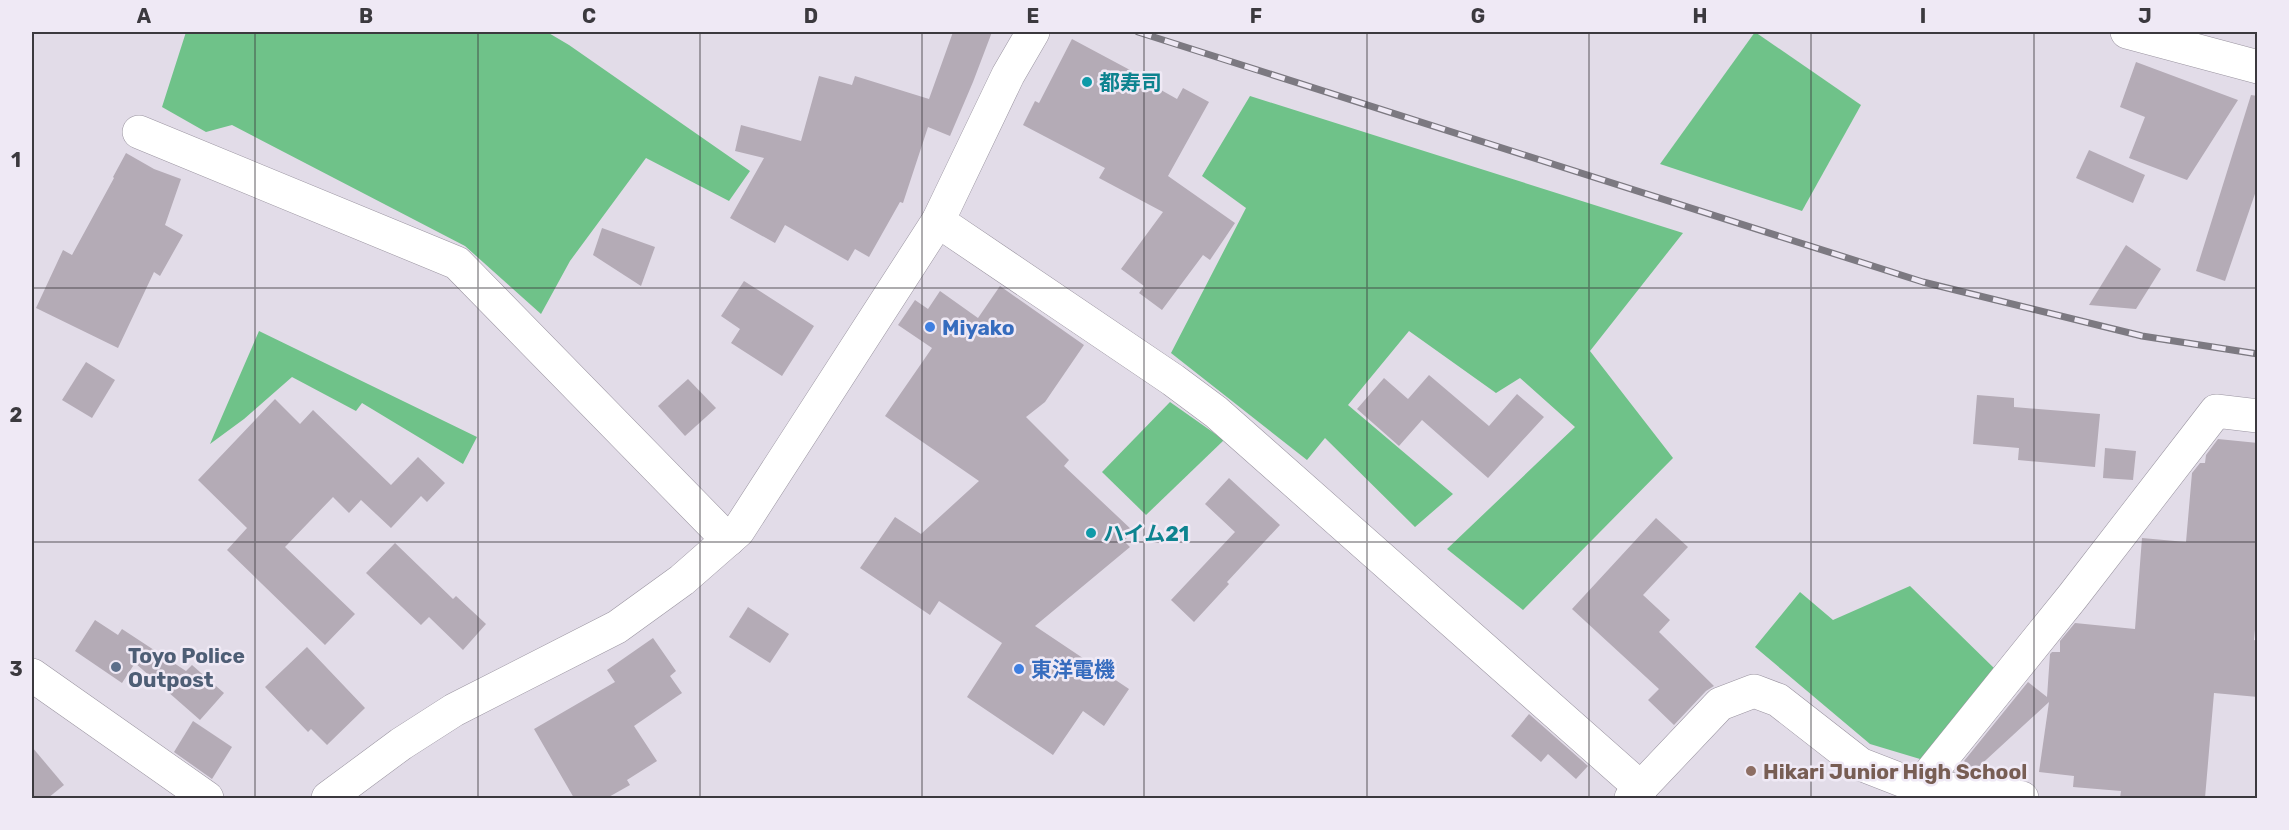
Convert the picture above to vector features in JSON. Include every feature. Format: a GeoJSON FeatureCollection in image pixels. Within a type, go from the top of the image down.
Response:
{"type":"FeatureCollection","features":[{"type":"Feature","properties":{"kind":"street"},"geometry":{"type":"LineString","coordinates":[[328,798],[401,744],[454,710],[617,627],[682,580],[738,531],[938,221],[1008,75],[1033,32]]}},
{"type":"Feature","properties":{"kind":"street"},"geometry":{"type":"LineString","coordinates":[[2127,32],[2258,67]]}},
{"type":"Feature","properties":{"kind":"street"},"geometry":{"type":"LineString","coordinates":[[138,132],[457,262],[728,540]]}},
{"type":"Feature","properties":{"kind":"street"},"geometry":{"type":"LineString","coordinates":[[938,221],[1173,380],[1216,412],[1636,793],[1720,704],[1754,691],[1778,700],[1860,764],[1919,787],[2006,793],[2022,798]]}},
{"type":"Feature","properties":{"kind":"street"},"geometry":{"type":"LineString","coordinates":[[1919,787],[2073,596],[2216,411],[2258,416]]}},
{"type":"Feature","properties":{"kind":"street"},"geometry":{"type":"LineString","coordinates":[[32,675],[207,798]]}},
{"type":"Feature","properties":{"kind":"green space"},"geometry":{"type":"Polygon","coordinates":[[[186,32],[547,32],[750,171],[729,201],[646,158],[570,261],[541,314],[465,246],[232,125],[206,132],[162,107],[186,32]]]}},
{"type":"Feature","properties":{"kind":"green space"},"geometry":{"type":"Polygon","coordinates":[[[1755,32],[1861,105],[1802,211],[1660,164],[1755,32]]]}},
{"type":"Feature","properties":{"kind":"green space"},"geometry":{"type":"Polygon","coordinates":[[[1250,96],[1683,233],[1590,351],[1673,458],[1523,610],[1447,549],[1575,427],[1520,378],[1496,393],[1409,331],[1348,405],[1453,494],[1415,527],[1325,438],[1307,460],[1171,353],[1246,208],[1202,176],[1250,96]]]}},
{"type":"Feature","properties":{"kind":"green space"},"geometry":{"type":"Polygon","coordinates":[[[259,331],[477,437],[463,464],[362,403],[356,411],[292,377],[244,419],[210,444],[259,331]]]}},
{"type":"Feature","properties":{"kind":"green space"},"geometry":{"type":"Polygon","coordinates":[[[1170,402],[1224,440],[1146,515],[1102,472],[1170,402]]]}},
{"type":"Feature","properties":{"kind":"green space"},"geometry":{"type":"Polygon","coordinates":[[[1910,586],[1996,670],[1930,762],[1870,744],[1755,647],[1800,592],[1833,620],[1910,586]]]}},
{"type":"Feature","properties":{"kind":"building"},"geometry":{"type":"Polygon","coordinates":[[[953,32],[992,32],[950,136],[928,127],[903,203],[900,202],[869,257],[855,249],[848,261],[785,225],[775,243],[730,218],[764,158],[735,151],[741,125],[801,141],[819,76],[852,85],[855,76],[929,99],[953,32]]]}},
{"type":"Feature","properties":{"kind":"building"},"geometry":{"type":"Polygon","coordinates":[[[1072,39],[1130,70],[1129,72],[1177,99],[1183,88],[1209,102],[1168,176],[1235,223],[1210,260],[1203,255],[1162,310],[1139,293],[1144,286],[1121,269],[1163,212],[1099,178],[1105,168],[1023,125],[1035,101],[1039,103],[1072,39]]]}},
{"type":"Feature","properties":{"kind":"building"},"geometry":{"type":"Polygon","coordinates":[[[2136,62],[2238,100],[2187,180],[2129,158],[2145,117],[2120,107],[2136,62]]]}},
{"type":"Feature","properties":{"kind":"building"},"geometry":{"type":"Polygon","coordinates":[[[2251,95],[2258,96],[2258,185],[2225,281],[2196,271],[2251,95]]]}},
{"type":"Feature","properties":{"kind":"building"},"geometry":{"type":"Polygon","coordinates":[[[2089,150],[2145,175],[2133,203],[2076,178],[2089,150]]]}},
{"type":"Feature","properties":{"kind":"building"},"geometry":{"type":"Polygon","coordinates":[[[126,153],[154,169],[181,179],[165,225],[183,235],[160,276],[154,272],[118,348],[36,308],[63,250],[72,255],[126,153]]]}},
{"type":"Feature","properties":{"kind":"building"},"geometry":{"type":"Polygon","coordinates":[[[602,228],[655,247],[641,286],[593,255],[602,228]]]}},
{"type":"Feature","properties":{"kind":"building"},"geometry":{"type":"Polygon","coordinates":[[[2126,245],[2161,269],[2136,309],[2089,305],[2126,245]]]}},
{"type":"Feature","properties":{"kind":"building"},"geometry":{"type":"Polygon","coordinates":[[[744,281],[814,326],[782,376],[731,343],[740,329],[721,316],[744,281]]]}},
{"type":"Feature","properties":{"kind":"building"},"geometry":{"type":"Polygon","coordinates":[[[1000,286],[1084,345],[1045,402],[1026,417],[1069,460],[1064,466],[1133,531],[1124,541],[1130,547],[1035,626],[1129,689],[1104,726],[1083,711],[1053,755],[967,697],[1002,643],[939,601],[930,615],[860,568],[895,517],[921,534],[979,481],[885,416],[932,348],[898,325],[915,300],[928,309],[940,291],[978,318],[1000,286]]]}},
{"type":"Feature","properties":{"kind":"building"},"geometry":{"type":"Polygon","coordinates":[[[86,362],[115,380],[92,418],[62,400],[86,362]]]}},
{"type":"Feature","properties":{"kind":"building"},"geometry":{"type":"Polygon","coordinates":[[[1429,375],[1489,426],[1517,394],[1544,417],[1488,478],[1422,420],[1399,446],[1357,409],[1384,378],[1408,399],[1429,375]]]}},
{"type":"Feature","properties":{"kind":"building"},"geometry":{"type":"Polygon","coordinates":[[[688,379],[716,408],[685,436],[658,406],[688,379]]]}},
{"type":"Feature","properties":{"kind":"building"},"geometry":{"type":"Polygon","coordinates":[[[1977,395],[2014,398],[2014,407],[2100,414],[2095,467],[2018,460],[2019,448],[1973,444],[1977,395]]]}},
{"type":"Feature","properties":{"kind":"building"},"geometry":{"type":"Polygon","coordinates":[[[275,399],[300,424],[313,410],[391,485],[418,457],[445,483],[427,502],[421,496],[391,528],[361,500],[349,513],[333,497],[285,547],[355,614],[325,645],[227,550],[247,528],[198,480],[275,399]]]}},
{"type":"Feature","properties":{"kind":"building"},"geometry":{"type":"Polygon","coordinates":[[[2218,439],[2258,443],[2258,598],[2254,640],[2258,641],[2258,697],[2214,693],[2205,798],[2120,798],[2121,791],[2073,787],[2074,776],[2039,772],[2049,702],[1974,771],[1964,761],[2028,682],[2047,697],[2050,654],[2060,652],[2060,641],[2075,623],[2135,629],[2142,538],[2186,542],[2192,473],[2200,463],[2205,463],[2206,455],[2218,439]]]}},
{"type":"Feature","properties":{"kind":"building"},"geometry":{"type":"Polygon","coordinates":[[[2105,448],[2136,451],[2133,480],[2103,478],[2105,448]]]}},
{"type":"Feature","properties":{"kind":"building"},"geometry":{"type":"Polygon","coordinates":[[[1229,478],[1280,525],[1227,582],[1229,584],[1194,622],[1171,600],[1235,532],[1205,504],[1229,478]]]}},
{"type":"Feature","properties":{"kind":"building"},"geometry":{"type":"Polygon","coordinates":[[[1656,518],[1688,547],[1643,595],[1670,620],[1659,632],[1714,686],[1706,691],[1674,725],[1648,700],[1659,689],[1572,609],[1656,518]]]}},
{"type":"Feature","properties":{"kind":"building"},"geometry":{"type":"Polygon","coordinates":[[[395,543],[453,599],[456,596],[486,624],[463,650],[429,617],[421,625],[366,573],[395,543]]]}},
{"type":"Feature","properties":{"kind":"building"},"geometry":{"type":"Polygon","coordinates":[[[748,607],[789,634],[770,663],[729,637],[748,607]]]}},
{"type":"Feature","properties":{"kind":"building"},"geometry":{"type":"Polygon","coordinates":[[[95,620],[118,635],[122,629],[186,671],[192,665],[224,693],[200,720],[135,663],[122,683],[75,651],[95,620]]]}},
{"type":"Feature","properties":{"kind":"building"},"geometry":{"type":"Polygon","coordinates":[[[653,638],[676,671],[670,676],[682,693],[634,726],[657,761],[627,780],[630,785],[607,798],[574,798],[534,729],[615,682],[607,670],[653,638]]]}},
{"type":"Feature","properties":{"kind":"building"},"geometry":{"type":"Polygon","coordinates":[[[307,647],[365,708],[327,745],[311,729],[308,732],[265,687],[307,647]]]}},
{"type":"Feature","properties":{"kind":"building"},"geometry":{"type":"Polygon","coordinates":[[[1529,714],[1588,766],[1576,779],[1548,754],[1541,762],[1511,736],[1529,714]]]}},
{"type":"Feature","properties":{"kind":"building"},"geometry":{"type":"Polygon","coordinates":[[[193,721],[232,747],[212,779],[174,752],[193,721]]]}},
{"type":"Feature","properties":{"kind":"building"},"geometry":{"type":"Polygon","coordinates":[[[32,747],[64,785],[48,798],[32,798],[32,747]]]}},
{"type":"Feature","properties":{"kind":"railway"},"geometry":{"type":"LineString","coordinates":[[1138,32],[1923,282],[2142,336],[2258,354]]}},
{"type":"Feature","properties":{"kind":"place","name":"都寿司"},"geometry":{"type":"Point","coordinates":[1087,82]}},
{"type":"Feature","properties":{"kind":"place","name":"Miyako"},"geometry":{"type":"Point","coordinates":[930,327]}},
{"type":"Feature","properties":{"kind":"place","name":"ハイム21"},"geometry":{"type":"Point","coordinates":[1091,533]}},
{"type":"Feature","properties":{"kind":"place","name":"Toyo Police Outpost"},"geometry":{"type":"Point","coordinates":[116,667]}},
{"type":"Feature","properties":{"kind":"place","name":"東洋電機"},"geometry":{"type":"Point","coordinates":[1019,669]}},
{"type":"Feature","properties":{"kind":"place","name":"Hikari Junior High School"},"geometry":{"type":"Point","coordinates":[1751,771]}}]}
